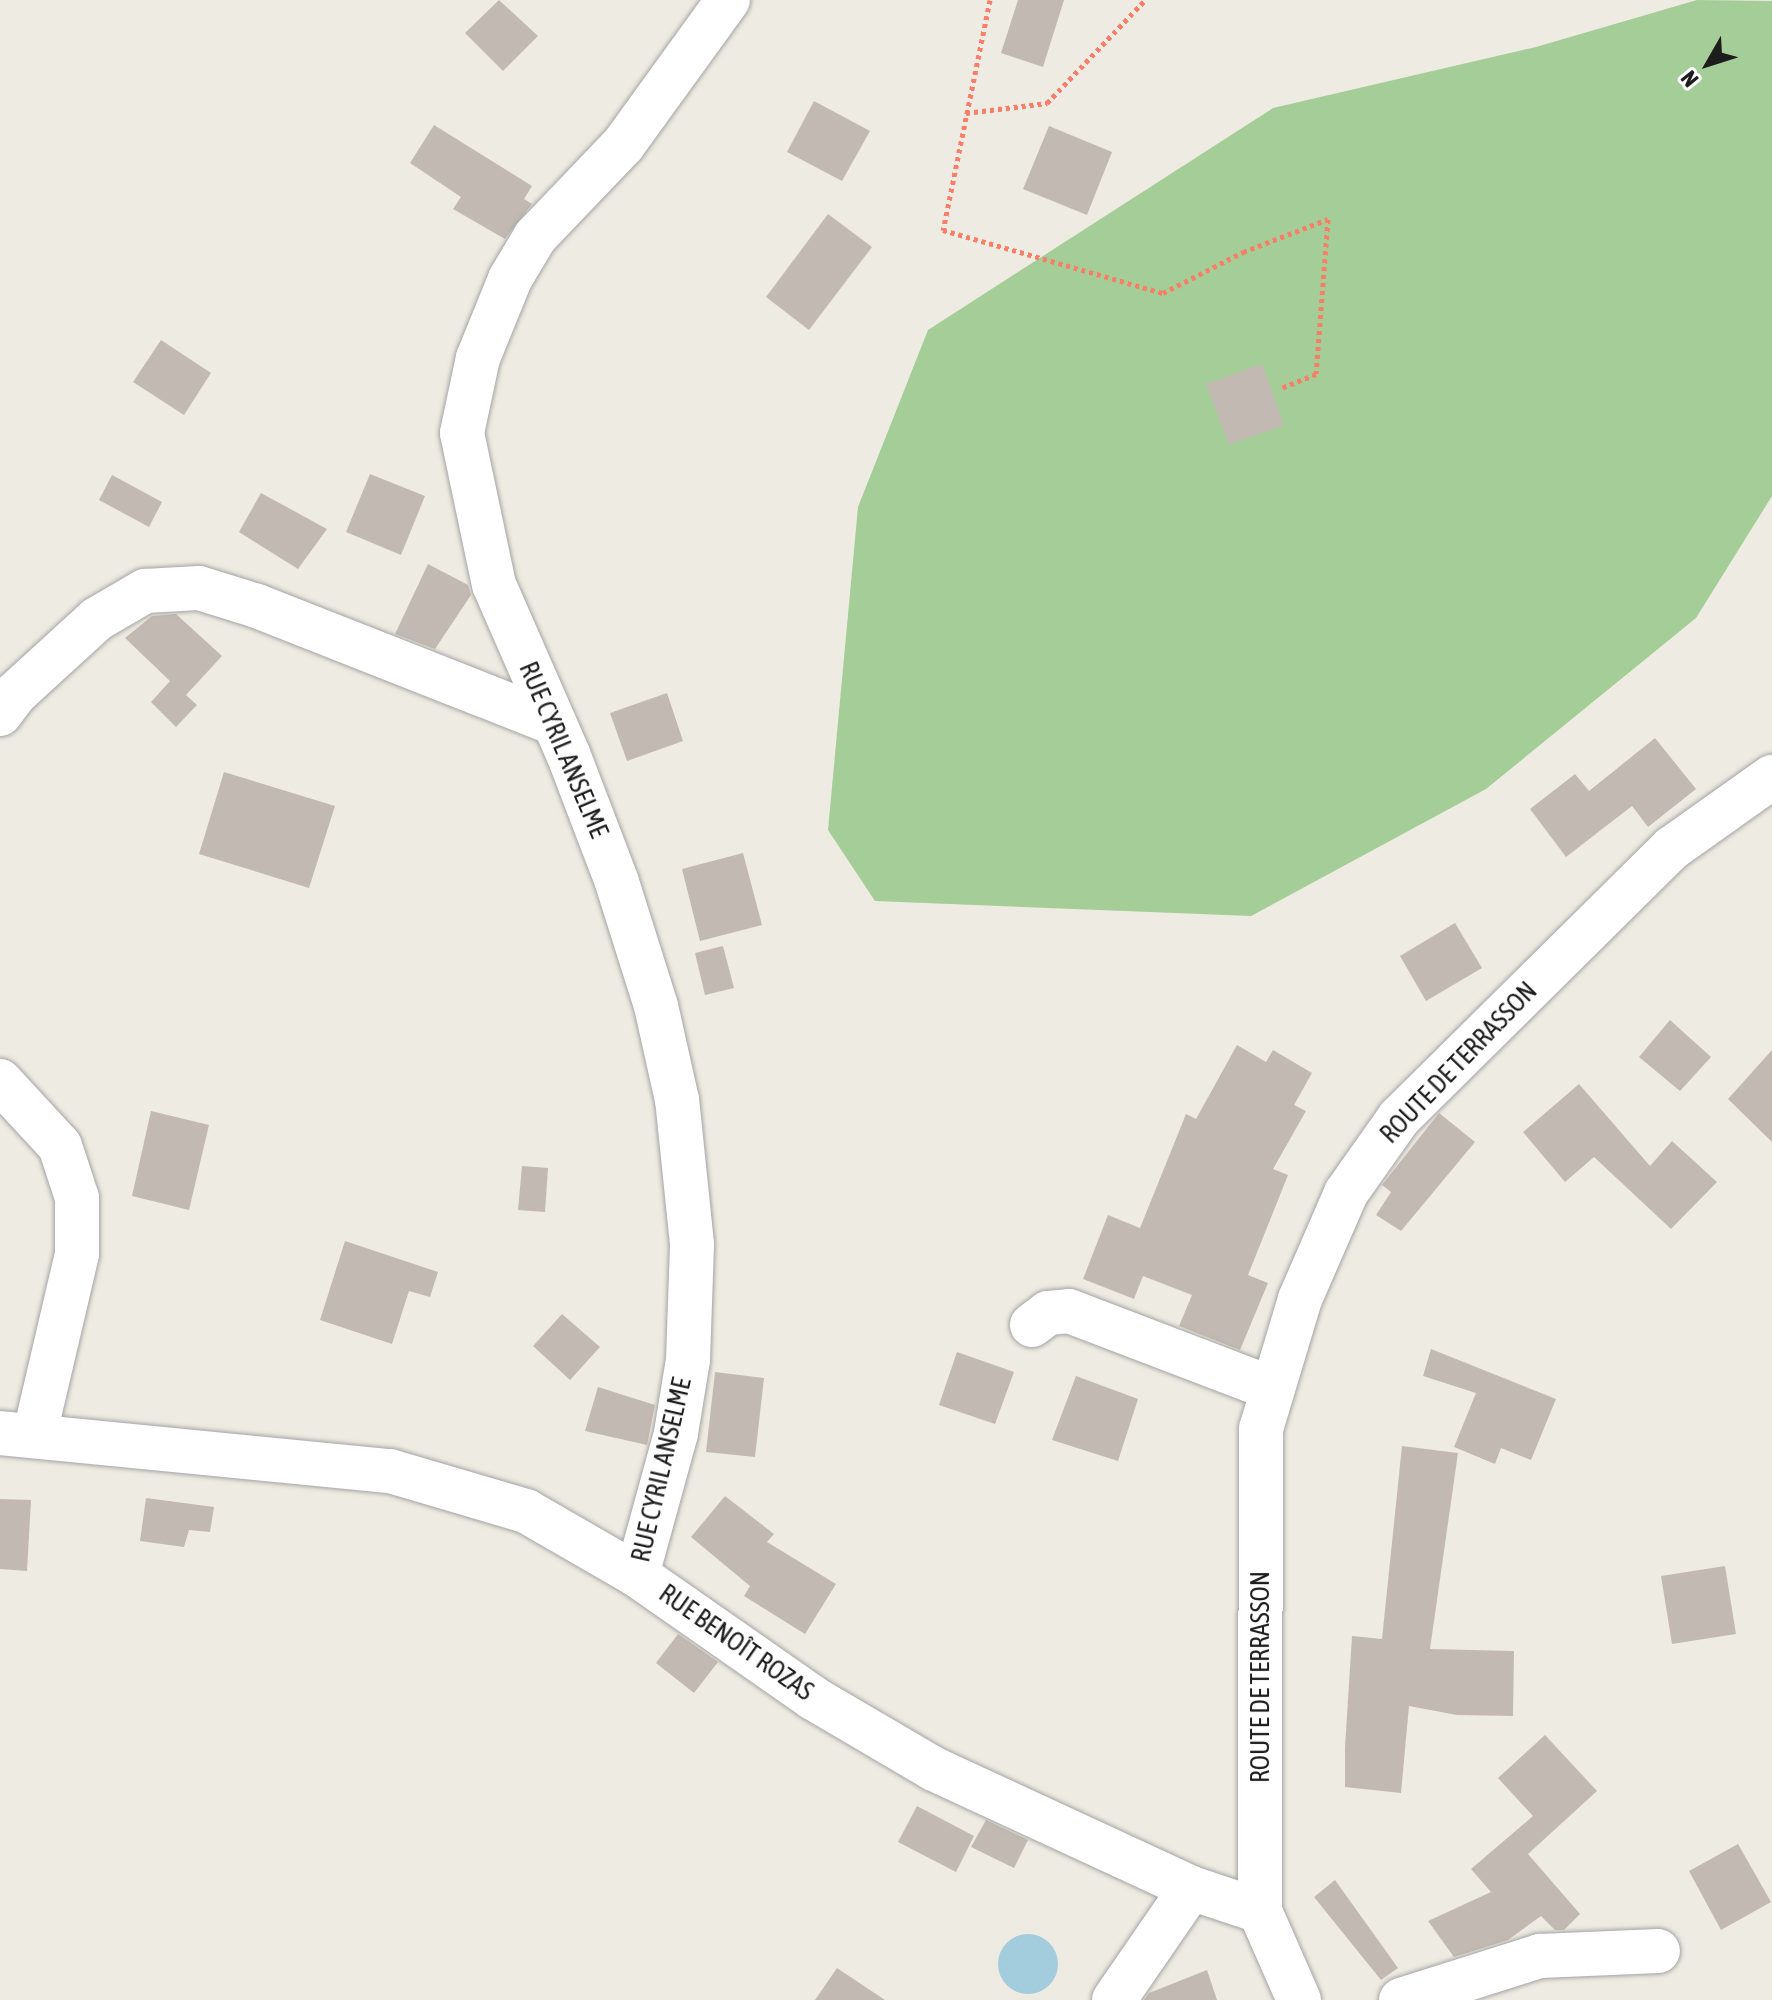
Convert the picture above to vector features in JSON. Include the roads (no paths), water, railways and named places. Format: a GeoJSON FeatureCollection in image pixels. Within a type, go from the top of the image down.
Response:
{"type":"FeatureCollection","features":[{"type":"Feature","properties":{"kind":"street","name":"RUE CYRIL ANSELME"},"geometry":{"type":"LineString","coordinates":[[637,1575],[676,1433],[688,1360],[690,1189],[656,1006],[617,882],[487,559],[465,466],[462,433],[478,358],[510,279],[535,237],[623,145],[728,0]]}},
{"type":"Feature","properties":{"kind":"street"},"geometry":{"type":"LineString","coordinates":[[0,714],[16,693],[97,619],[145,591],[199,588],[257,606],[554,723]]}},
{"type":"Feature","properties":{"kind":"street","name":"ROUTE DE TERRASSON"},"geometry":{"type":"LineString","coordinates":[[1260,1911],[1261,1429],[1300,1299],[1346,1193],[1399,1118],[1672,848],[1772,777]]}},
{"type":"Feature","properties":{"kind":"street"},"geometry":{"type":"LineString","coordinates":[[0,1081],[60,1146],[77,1198],[77,1254],[18,1433]]}},
{"type":"Feature","properties":{"kind":"street"},"geometry":{"type":"LineString","coordinates":[[1032,1325],[1048,1313],[1069,1311],[1273,1389]]}},
{"type":"Feature","properties":{"kind":"street","name":"RUE BENOÎT ROZAS"},"geometry":{"type":"LineString","coordinates":[[18,1433],[390,1471],[526,1511],[637,1575],[813,1698],[934,1769],[1191,1888],[1260,1911]]}},
{"type":"Feature","properties":{"kind":"street"},"geometry":{"type":"LineString","coordinates":[[1114,2000],[1191,1888]]}},
{"type":"Feature","properties":{"kind":"street"},"geometry":{"type":"LineString","coordinates":[[1260,1911],[1299,2000]]}},
{"type":"Feature","properties":{"kind":"street"},"geometry":{"type":"LineString","coordinates":[[1401,2000],[1540,1956],[1658,1951]]}},
{"type":"Feature","properties":{"kind":"water"},"geometry":{"type":"Polygon","coordinates":[[[1028,1934],[1040,1936],[1049,1943],[1056,1952],[1056,1976],[1049,1985],[1040,1992],[1028,1994],[1016,1992],[1007,1985],[1000,1976],[998,1964],[1000,1952],[1007,1943],[1016,1936],[1028,1934]]]}}]}
